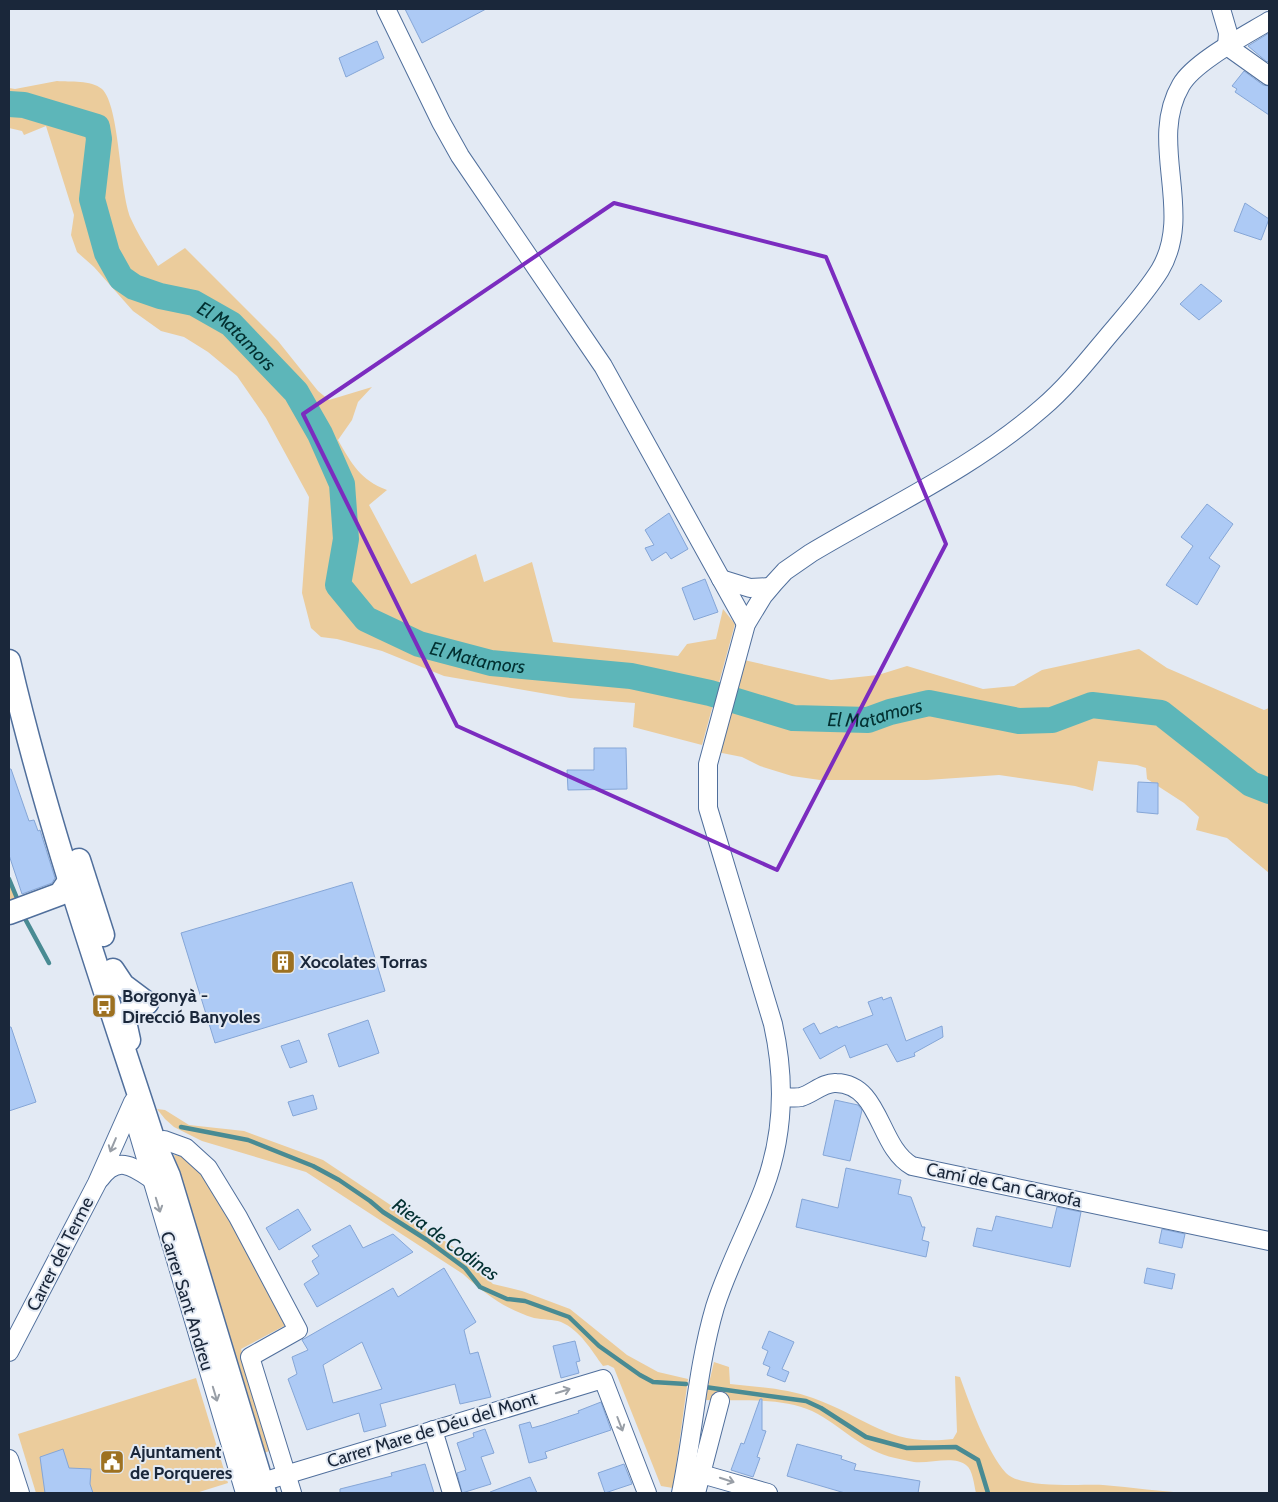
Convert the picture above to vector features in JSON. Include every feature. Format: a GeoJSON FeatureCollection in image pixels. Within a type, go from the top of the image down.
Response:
{"type":"FeatureCollection","features":[{"type":"Feature","properties":{"kind":"main road"},"geometry":{"type":"LineString","coordinates":[[9,645],[52,774],[104,956],[134,1098],[155,1144],[160,1177],[257,1490]]}},
{"type":"Feature","properties":{"kind":"main road"},"geometry":{"type":"LineString","coordinates":[[9,661],[69,891],[132,1008],[138,1050],[164,1140],[160,1177]]}},
{"type":"Feature","properties":{"kind":"main road"},"geometry":{"type":"LineString","coordinates":[[10,910],[69,891],[77,876],[60,822],[52,774]]}},
{"type":"Feature","properties":{"kind":"main road"},"geometry":{"type":"LineString","coordinates":[[104,956],[104,965],[116,1001],[121,1007],[132,1008]]}},
{"type":"Feature","properties":{"kind":"main road"},"geometry":{"type":"LineString","coordinates":[[132,1008],[124,1022],[135,1065],[134,1098]]}},
{"type":"Feature","properties":{"kind":"street"},"geometry":{"type":"LineString","coordinates":[[386,9],[441,122],[464,164],[603,366],[721,579],[743,632]]}},
{"type":"Feature","properties":{"kind":"street"},"geometry":{"type":"LineString","coordinates":[[1221,9],[1228,33],[1227,46]]}},
{"type":"Feature","properties":{"kind":"street"},"geometry":{"type":"LineString","coordinates":[[696,1493],[694,1472],[694,1406],[698,1376],[720,1292],[769,1173],[777,1140],[781,1097],[779,1052],[773,1024],[708,808],[707,775],[710,751],[743,632],[770,587],[786,571],[811,552],[970,460],[1009,434],[1044,407],[1087,361],[1147,289],[1167,255],[1173,234],[1175,206],[1167,146],[1168,129],[1181,84],[1196,69],[1227,46],[1269,21]]}},
{"type":"Feature","properties":{"kind":"street"},"geometry":{"type":"LineString","coordinates":[[1227,46],[1269,76]]}},
{"type":"Feature","properties":{"kind":"street"},"geometry":{"type":"LineString","coordinates":[[721,579],[750,588],[770,587]]}},
{"type":"Feature","properties":{"kind":"street","name":"Camí de Can Carxofa"},"geometry":{"type":"LineString","coordinates":[[781,1097],[800,1097],[833,1082],[848,1084],[864,1092],[895,1151],[902,1160],[912,1166],[1269,1241]]}},
{"type":"Feature","properties":{"kind":"street","name":"Carrer del Terme"},"geometry":{"type":"LineString","coordinates":[[9,1352],[97,1183],[134,1098]]}},
{"type":"Feature","properties":{"kind":"street"},"geometry":{"type":"LineString","coordinates":[[164,1140],[186,1148],[208,1168],[238,1217],[298,1330],[250,1357],[292,1493]]}},
{"type":"Feature","properties":{"kind":"street"},"geometry":{"type":"LineString","coordinates":[[97,1183],[106,1170],[123,1164],[160,1177]]}},
{"type":"Feature","properties":{"kind":"street","name":"Carrer Mare de Déu del Mont"},"geometry":{"type":"LineString","coordinates":[[257,1490],[286,1475],[603,1379],[647,1493]]}},
{"type":"Feature","properties":{"kind":"street"},"geometry":{"type":"LineString","coordinates":[[682,1493],[694,1472],[720,1400]]}},
{"type":"Feature","properties":{"kind":"street"},"geometry":{"type":"LineString","coordinates":[[433,1430],[452,1493]]}},
{"type":"Feature","properties":{"kind":"street"},"geometry":{"type":"LineString","coordinates":[[9,1460],[20,1493]]}},
{"type":"Feature","properties":{"kind":"street"},"geometry":{"type":"LineString","coordinates":[[694,1472],[768,1493]]}},
{"type":"Feature","properties":{"kind":"highlighted area"},"geometry":{"type":"Polygon","coordinates":[[[614,203],[826,257],[946,544],[777,870],[457,726],[303,414],[614,203]]]}},
{"type":"Feature","properties":{"kind":"shaded area"},"geometry":{"type":"Polygon","coordinates":[[[57,81],[92,84],[102,89],[108,98],[116,130],[127,206],[140,237],[158,266],[185,248],[278,341],[318,391],[329,400],[372,387],[358,402],[352,420],[338,440],[363,476],[387,490],[369,505],[411,584],[476,554],[484,582],[532,562],[553,642],[678,656],[687,644],[716,639],[723,609],[735,624],[702,745],[633,727],[635,703],[570,698],[444,676],[382,651],[337,639],[321,637],[311,628],[302,593],[309,497],[266,418],[237,376],[208,352],[184,337],[161,331],[133,311],[94,267],[77,252],[71,235],[74,215],[46,126],[24,135],[22,131],[9,128],[9,88],[15,89],[57,81]]]}},
{"type":"Feature","properties":{"kind":"shaded area"},"geometry":{"type":"Polygon","coordinates":[[[1139,649],[1167,668],[1264,710],[1269,708],[1269,873],[1227,838],[1196,830],[1199,817],[1184,803],[1147,779],[1146,768],[1137,765],[1098,761],[1093,791],[1075,786],[999,775],[927,780],[820,780],[792,776],[760,766],[742,757],[717,752],[744,660],[831,680],[878,675],[907,666],[983,689],[1014,686],[1042,670],[1139,649]]]}},
{"type":"Feature","properties":{"kind":"shaded area"},"geometry":{"type":"Polygon","coordinates":[[[9,875],[18,897],[10,901],[9,899],[9,875]]]}},
{"type":"Feature","properties":{"kind":"shaded area"},"geometry":{"type":"Polygon","coordinates":[[[157,1109],[165,1110],[189,1125],[244,1131],[323,1160],[455,1248],[493,1284],[522,1291],[570,1309],[627,1355],[658,1372],[688,1379],[673,1488],[661,1486],[614,1368],[608,1365],[603,1366],[585,1341],[574,1330],[561,1322],[534,1318],[505,1305],[487,1294],[463,1274],[306,1172],[202,1141],[174,1127],[157,1109]]]}},
{"type":"Feature","properties":{"kind":"shaded area"},"geometry":{"type":"Polygon","coordinates":[[[174,1155],[183,1156],[197,1167],[215,1193],[286,1325],[241,1349],[272,1450],[264,1453],[174,1155]]]}},
{"type":"Feature","properties":{"kind":"shaded area"},"geometry":{"type":"Polygon","coordinates":[[[714,1362],[729,1367],[730,1384],[771,1388],[813,1398],[879,1429],[911,1439],[953,1439],[957,1432],[955,1376],[960,1377],[992,1453],[1006,1473],[1014,1478],[1038,1484],[1103,1485],[1190,1493],[976,1493],[970,1470],[961,1462],[948,1460],[914,1462],[883,1455],[862,1444],[823,1417],[800,1407],[760,1401],[705,1400],[714,1362]]]}},
{"type":"Feature","properties":{"kind":"shaded area"},"geometry":{"type":"Polygon","coordinates":[[[196,1378],[228,1483],[196,1493],[36,1493],[18,1434],[196,1378]]]}},
{"type":"Feature","properties":{"kind":"water"},"geometry":{"type":"Polygon","coordinates":[[[862,711],[876,714],[890,712],[869,732],[860,726],[859,720],[862,711]]]}},
{"type":"Feature","properties":{"kind":"building"},"geometry":{"type":"Polygon","coordinates":[[[405,9],[486,9],[422,43],[405,9]]]}},
{"type":"Feature","properties":{"kind":"building"},"geometry":{"type":"Polygon","coordinates":[[[1269,33],[1269,60],[1267,62],[1248,46],[1269,33]]]}},
{"type":"Feature","properties":{"kind":"building"},"geometry":{"type":"Polygon","coordinates":[[[377,41],[384,58],[346,77],[339,58],[377,41]]]}},
{"type":"Feature","properties":{"kind":"building"},"geometry":{"type":"Polygon","coordinates":[[[1244,71],[1263,85],[1269,86],[1269,115],[1235,92],[1237,89],[1232,86],[1244,71]]]}},
{"type":"Feature","properties":{"kind":"building"},"geometry":{"type":"Polygon","coordinates":[[[1245,203],[1269,219],[1261,240],[1234,231],[1245,203]]]}},
{"type":"Feature","properties":{"kind":"building"},"geometry":{"type":"Polygon","coordinates":[[[1201,284],[1222,301],[1199,320],[1180,304],[1201,284]]]}},
{"type":"Feature","properties":{"kind":"building"},"geometry":{"type":"Polygon","coordinates":[[[1207,504],[1233,524],[1209,558],[1220,566],[1197,605],[1166,585],[1193,546],[1181,537],[1207,504]]]}},
{"type":"Feature","properties":{"kind":"building"},"geometry":{"type":"Polygon","coordinates":[[[669,513],[688,549],[671,559],[666,552],[652,561],[645,548],[654,545],[645,530],[669,513]]]}},
{"type":"Feature","properties":{"kind":"building"},"geometry":{"type":"Polygon","coordinates":[[[705,579],[718,612],[694,620],[682,588],[705,579]]]}},
{"type":"Feature","properties":{"kind":"building"},"geometry":{"type":"Polygon","coordinates":[[[594,748],[626,748],[627,789],[568,790],[567,770],[594,770],[594,748]]]}},
{"type":"Feature","properties":{"kind":"building"},"geometry":{"type":"Polygon","coordinates":[[[9,769],[11,769],[29,821],[34,820],[38,831],[40,830],[55,878],[52,883],[22,894],[9,855],[9,769]]]}},
{"type":"Feature","properties":{"kind":"building"},"geometry":{"type":"Polygon","coordinates":[[[1138,782],[1158,783],[1158,814],[1137,812],[1138,782]]]}},
{"type":"Feature","properties":{"kind":"building","name":"Xocolates Torras"},"geometry":{"type":"Polygon","coordinates":[[[352,882],[385,991],[215,1043],[181,933],[352,882]]]}},
{"type":"Feature","properties":{"kind":"building"},"geometry":{"type":"Polygon","coordinates":[[[882,997],[883,1000],[891,997],[906,1041],[942,1026],[943,1037],[914,1053],[915,1056],[897,1062],[887,1044],[850,1058],[845,1045],[820,1059],[803,1029],[814,1023],[820,1034],[837,1026],[838,1028],[873,1015],[868,1002],[882,997]]]}},
{"type":"Feature","properties":{"kind":"building"},"geometry":{"type":"Polygon","coordinates":[[[368,1020],[379,1053],[339,1067],[328,1034],[368,1020]]]}},
{"type":"Feature","properties":{"kind":"building"},"geometry":{"type":"Polygon","coordinates":[[[9,1027],[11,1027],[36,1102],[9,1111],[9,1027]]]}},
{"type":"Feature","properties":{"kind":"building"},"geometry":{"type":"Polygon","coordinates":[[[299,1040],[307,1062],[290,1068],[281,1046],[299,1040]]]}},
{"type":"Feature","properties":{"kind":"building"},"geometry":{"type":"Polygon","coordinates":[[[313,1095],[317,1109],[293,1116],[288,1102],[313,1095]]]}},
{"type":"Feature","properties":{"kind":"building"},"geometry":{"type":"Polygon","coordinates":[[[835,1100],[858,1105],[862,1110],[850,1161],[823,1155],[835,1100]]]}},
{"type":"Feature","properties":{"kind":"building"},"geometry":{"type":"Polygon","coordinates":[[[846,1168],[901,1180],[898,1194],[911,1197],[922,1227],[925,1227],[922,1240],[929,1242],[926,1257],[796,1227],[802,1199],[838,1208],[846,1168]]]}},
{"type":"Feature","properties":{"kind":"building"},"geometry":{"type":"Polygon","coordinates":[[[1057,1207],[1081,1212],[1070,1267],[973,1246],[977,1228],[992,1231],[996,1216],[1052,1228],[1057,1207]]]}},
{"type":"Feature","properties":{"kind":"building"},"geometry":{"type":"Polygon","coordinates":[[[298,1209],[311,1230],[279,1250],[266,1228],[298,1209]]]}},
{"type":"Feature","properties":{"kind":"building"},"geometry":{"type":"Polygon","coordinates":[[[350,1225],[363,1248],[393,1234],[413,1252],[317,1307],[304,1284],[319,1274],[312,1261],[319,1256],[312,1246],[350,1225]]]}},
{"type":"Feature","properties":{"kind":"building"},"geometry":{"type":"Polygon","coordinates":[[[1162,1229],[1185,1234],[1182,1248],[1159,1243],[1162,1229]]]}},
{"type":"Feature","properties":{"kind":"building"},"geometry":{"type":"Polygon","coordinates":[[[444,1268],[476,1322],[464,1330],[470,1354],[478,1352],[491,1397],[460,1404],[455,1384],[380,1404],[386,1426],[364,1432],[359,1413],[307,1430],[288,1379],[297,1374],[292,1357],[308,1350],[302,1340],[393,1288],[398,1297],[444,1268]],[[362,1342],[323,1365],[333,1403],[382,1389],[362,1342]]]}},
{"type":"Feature","properties":{"kind":"building"},"geometry":{"type":"Polygon","coordinates":[[[1147,1268],[1175,1274],[1172,1289],[1144,1283],[1147,1268]]]}},
{"type":"Feature","properties":{"kind":"building"},"geometry":{"type":"Polygon","coordinates":[[[769,1331],[794,1342],[782,1369],[789,1372],[785,1382],[767,1375],[770,1367],[763,1364],[768,1351],[762,1348],[769,1331]]]}},
{"type":"Feature","properties":{"kind":"building"},"geometry":{"type":"Polygon","coordinates":[[[575,1341],[580,1361],[576,1362],[579,1373],[561,1378],[553,1346],[575,1341]]]}},
{"type":"Feature","properties":{"kind":"building"},"geometry":{"type":"Polygon","coordinates":[[[760,1399],[762,1399],[762,1430],[766,1431],[757,1457],[760,1458],[753,1477],[731,1470],[741,1443],[744,1444],[760,1399]]]}},
{"type":"Feature","properties":{"kind":"building"},"geometry":{"type":"Polygon","coordinates":[[[601,1402],[611,1430],[545,1452],[547,1458],[529,1463],[519,1425],[530,1422],[532,1428],[543,1425],[579,1413],[578,1411],[601,1402]]]}},
{"type":"Feature","properties":{"kind":"building"},"geometry":{"type":"Polygon","coordinates":[[[485,1429],[494,1453],[481,1457],[491,1484],[462,1493],[457,1473],[466,1470],[457,1443],[474,1437],[473,1433],[485,1429]]]}},
{"type":"Feature","properties":{"kind":"building"},"geometry":{"type":"Polygon","coordinates":[[[797,1444],[842,1456],[841,1459],[856,1464],[854,1470],[920,1481],[918,1493],[845,1493],[787,1476],[797,1444]]]}},
{"type":"Feature","properties":{"kind":"building"},"geometry":{"type":"Polygon","coordinates":[[[63,1449],[69,1468],[91,1469],[90,1484],[93,1493],[45,1493],[40,1457],[63,1449]]]}},
{"type":"Feature","properties":{"kind":"building"},"geometry":{"type":"Polygon","coordinates":[[[425,1464],[434,1493],[340,1493],[340,1489],[392,1476],[391,1473],[425,1464]]]}},
{"type":"Feature","properties":{"kind":"building"},"geometry":{"type":"Polygon","coordinates":[[[624,1464],[632,1484],[605,1493],[598,1473],[624,1464]]]}},
{"type":"Feature","properties":{"kind":"building"},"geometry":{"type":"Polygon","coordinates":[[[530,1477],[537,1493],[490,1493],[490,1492],[530,1477]]]}},
{"type":"Feature","properties":{"kind":"waterway","name":"El Matamors"},"geometry":{"type":"LineString","coordinates":[[9,104],[24,105],[97,127],[99,139],[92,199],[107,253],[121,278],[134,287],[160,296],[194,303],[231,324],[296,392],[320,434],[342,484],[346,539],[338,585],[366,619],[419,644],[491,663],[631,676],[710,693],[793,718],[868,720],[890,712],[929,703],[1019,721],[1052,720],[1092,705],[1161,713],[1251,784],[1269,791]]}},
{"type":"Feature","properties":{"kind":"waterway","name":"Riera de Codines"},"geometry":{"type":"LineString","coordinates":[[9,879],[19,903]]}},
{"type":"Feature","properties":{"kind":"waterway","name":"Riera de Codines"},"geometry":{"type":"LineString","coordinates":[[23,915],[49,963]]}},
{"type":"Feature","properties":{"kind":"waterway","name":"Riera de Codines"},"geometry":{"type":"LineString","coordinates":[[181,1127],[248,1140],[313,1166],[339,1180],[383,1212],[427,1240],[465,1268],[480,1287],[507,1299],[525,1301],[569,1317],[599,1346],[653,1382],[686,1384]]}},
{"type":"Feature","properties":{"kind":"waterway","name":"Riera de Codines"},"geometry":{"type":"LineString","coordinates":[[705,1387],[806,1401],[821,1408],[866,1437],[907,1448],[956,1447],[978,1460],[988,1493]]}},
{"type":"Feature","properties":{"kind":"place","name":"Xocolates Torras"},"geometry":{"type":"Point","coordinates":[283,962]}},
{"type":"Feature","properties":{"kind":"place","name":"Borgonyà - Direcció Banyoles"},"geometry":{"type":"Point","coordinates":[104,1006]}},
{"type":"Feature","properties":{"kind":"place","name":"Ajuntament de Porqueres"},"geometry":{"type":"Point","coordinates":[112,1462]}}]}
